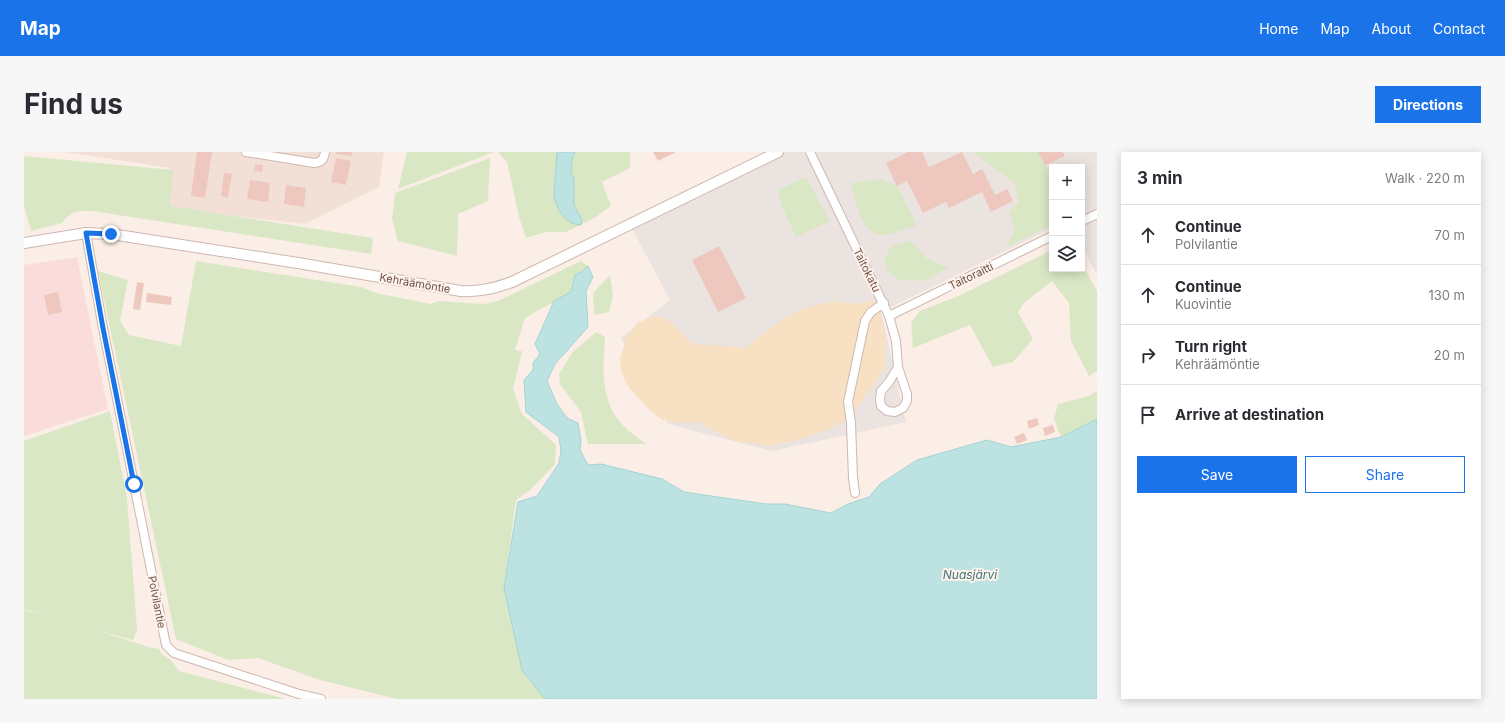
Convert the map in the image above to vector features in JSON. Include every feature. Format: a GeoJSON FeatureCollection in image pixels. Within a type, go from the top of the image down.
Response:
{"type":"FeatureCollection","features":[{"type":"Feature","properties":{"kind":"street"},"geometry":{"type":"LineString","coordinates":[[246,152],[314,163],[320,162],[324,158],[325,152]]}},
{"type":"Feature","properties":{"kind":"street","name":"Kehräämöntie"},"geometry":{"type":"LineString","coordinates":[[24,243],[86,233],[111,234],[298,263],[461,291],[475,292],[491,289],[512,282],[778,152]]}},
{"type":"Feature","properties":{"kind":"street","name":"Taitokatu"},"geometry":{"type":"LineString","coordinates":[[810,152],[890,316],[896,341],[898,367],[907,394],[907,401],[903,408],[895,412],[887,411],[882,406],[880,399],[881,391],[889,382],[898,367]]}},
{"type":"Feature","properties":{"kind":"street"},"geometry":{"type":"LineString","coordinates":[[1085,220],[1097,214]]}},
{"type":"Feature","properties":{"kind":"street","name":"Polvilantie"},"geometry":{"type":"LineString","coordinates":[[86,233],[166,645],[174,653],[299,694],[321,699]]}},
{"type":"Feature","properties":{"kind":"street","name":"Taitoraitti"},"geometry":{"type":"LineString","coordinates":[[890,316],[1049,237]]}},
{"type":"Feature","properties":{"kind":"street"},"geometry":{"type":"LineString","coordinates":[[856,493],[852,478],[851,423],[848,402],[865,321],[871,312],[884,303]]}},
{"type":"Feature","properties":{"kind":"shaded area"},"geometry":{"type":"Polygon","coordinates":[[[65,152],[384,152],[379,187],[304,224],[165,208],[170,168],[65,152]]]}},
{"type":"Feature","properties":{"kind":"shaded area"},"geometry":{"type":"Polygon","coordinates":[[[764,152],[1097,152],[1097,275],[1085,252],[1085,164],[1049,164],[1049,229],[881,312],[906,422],[772,451],[668,424],[621,338],[670,300],[627,219],[764,152]]]}},
{"type":"Feature","properties":{"kind":"shaded area"},"geometry":{"type":"Polygon","coordinates":[[[77,257],[108,409],[24,436],[24,265],[77,257]]]}},
{"type":"Feature","properties":{"kind":"green space"},"geometry":{"type":"Polygon","coordinates":[[[407,152],[494,152],[398,189],[407,152]]]}},
{"type":"Feature","properties":{"kind":"green space"},"geometry":{"type":"Polygon","coordinates":[[[498,152],[557,152],[554,195],[582,220],[574,205],[574,178],[571,173],[572,160],[575,152],[630,152],[630,168],[602,182],[611,206],[596,217],[566,232],[546,232],[526,238],[519,217],[507,162],[498,152]]]}},
{"type":"Feature","properties":{"kind":"green space"},"geometry":{"type":"Polygon","coordinates":[[[973,152],[1038,152],[1049,171],[1049,226],[1005,248],[1015,231],[1009,213],[1019,202],[1014,183],[973,152]]]}},
{"type":"Feature","properties":{"kind":"green space"},"geometry":{"type":"Polygon","coordinates":[[[24,156],[173,170],[170,206],[373,238],[371,254],[92,211],[75,212],[62,223],[31,231],[24,206],[24,156]]]}},
{"type":"Feature","properties":{"kind":"green space"},"geometry":{"type":"Polygon","coordinates":[[[490,158],[488,201],[458,214],[457,256],[398,241],[392,219],[395,193],[490,158]]]}},
{"type":"Feature","properties":{"kind":"green space"},"geometry":{"type":"Polygon","coordinates":[[[806,177],[830,221],[796,237],[777,191],[806,177]]]}},
{"type":"Feature","properties":{"kind":"green space"},"geometry":{"type":"Polygon","coordinates":[[[880,179],[897,186],[917,225],[885,235],[875,233],[868,228],[860,214],[851,183],[880,179]]]}},
{"type":"Feature","properties":{"kind":"green space"},"geometry":{"type":"Polygon","coordinates":[[[911,241],[926,258],[948,268],[925,281],[899,280],[888,271],[884,260],[891,246],[911,241]]]}},
{"type":"Feature","properties":{"kind":"green space"},"geometry":{"type":"Polygon","coordinates":[[[1049,251],[1049,272],[1085,272],[1085,269],[1097,291],[1097,371],[1089,376],[1071,341],[1069,303],[1052,281],[1025,302],[1018,312],[1033,339],[1013,362],[993,367],[970,325],[913,348],[911,323],[920,311],[961,295],[1049,251]]]}},
{"type":"Feature","properties":{"kind":"green space"},"geometry":{"type":"Polygon","coordinates":[[[196,261],[361,287],[376,293],[431,304],[439,301],[484,304],[498,301],[581,261],[588,266],[575,275],[571,292],[525,318],[515,350],[522,351],[513,389],[522,414],[556,445],[555,464],[530,490],[516,500],[504,588],[522,670],[545,699],[397,699],[320,680],[258,658],[228,660],[176,639],[98,271],[128,280],[120,321],[129,335],[181,346],[196,261]]]}},
{"type":"Feature","properties":{"kind":"green space"},"geometry":{"type":"Polygon","coordinates":[[[610,275],[613,295],[609,312],[594,315],[593,293],[610,275]]]}},
{"type":"Feature","properties":{"kind":"green space"},"geometry":{"type":"Polygon","coordinates":[[[596,332],[605,337],[604,383],[610,405],[622,424],[646,444],[588,444],[581,412],[560,384],[559,374],[572,353],[596,332]]]}},
{"type":"Feature","properties":{"kind":"green space"},"geometry":{"type":"Polygon","coordinates":[[[1097,391],[1097,419],[1061,437],[1054,419],[1058,404],[1089,396],[1097,391]]]}},
{"type":"Feature","properties":{"kind":"green space"},"geometry":{"type":"Polygon","coordinates":[[[110,411],[127,498],[137,629],[133,640],[96,630],[159,649],[162,654],[171,660],[179,671],[286,699],[24,699],[24,610],[49,616],[24,609],[24,441],[110,411]]]}},
{"type":"Feature","properties":{"kind":"sand"},"geometry":{"type":"Polygon","coordinates":[[[835,301],[854,304],[873,301],[879,310],[885,337],[884,369],[857,408],[845,420],[830,429],[802,439],[769,446],[734,441],[698,422],[685,423],[662,420],[629,388],[621,372],[620,359],[626,338],[637,323],[652,317],[663,317],[672,323],[690,342],[699,345],[746,348],[789,316],[809,307],[835,301]]]}},
{"type":"Feature","properties":{"kind":"water"},"geometry":{"type":"Polygon","coordinates":[[[557,152],[575,152],[572,160],[571,173],[574,178],[574,205],[582,220],[581,225],[566,219],[559,211],[555,200],[554,195],[557,152]]]}},
{"type":"Feature","properties":{"kind":"water","name":"Nuasjärvi"},"geometry":{"type":"Polygon","coordinates":[[[588,266],[593,277],[586,291],[588,327],[555,364],[547,381],[557,404],[567,418],[578,423],[581,440],[580,450],[588,465],[601,464],[662,479],[684,492],[766,504],[785,504],[831,513],[848,504],[869,497],[880,484],[917,460],[987,440],[1011,447],[1061,437],[1097,419],[1097,699],[545,699],[522,670],[504,588],[518,502],[537,496],[559,463],[561,451],[559,437],[526,412],[524,380],[533,370],[533,363],[540,354],[535,344],[554,301],[571,292],[575,275],[588,266]]]}},
{"type":"Feature","properties":{"kind":"building"},"geometry":{"type":"Polygon","coordinates":[[[197,152],[212,152],[205,198],[191,196],[197,152]]]}},
{"type":"Feature","properties":{"kind":"building"},"geometry":{"type":"Polygon","coordinates":[[[336,152],[352,152],[352,156],[335,154],[336,152]]]}},
{"type":"Feature","properties":{"kind":"building"},"geometry":{"type":"Polygon","coordinates":[[[653,152],[676,152],[658,161],[653,152]]]}},
{"type":"Feature","properties":{"kind":"building"},"geometry":{"type":"Polygon","coordinates":[[[908,152],[922,152],[929,167],[962,152],[973,174],[982,169],[995,195],[1007,189],[1013,201],[991,212],[982,192],[949,208],[946,202],[923,213],[907,181],[897,186],[886,163],[908,152]]]}},
{"type":"Feature","properties":{"kind":"building"},"geometry":{"type":"Polygon","coordinates":[[[1038,152],[1063,152],[1065,156],[1045,165],[1038,152]]]}},
{"type":"Feature","properties":{"kind":"building"},"geometry":{"type":"Polygon","coordinates":[[[336,158],[351,161],[346,185],[331,182],[336,158]]]}},
{"type":"Feature","properties":{"kind":"building"},"geometry":{"type":"Polygon","coordinates":[[[255,164],[263,165],[262,172],[254,171],[255,164]]]}},
{"type":"Feature","properties":{"kind":"building"},"geometry":{"type":"Polygon","coordinates":[[[224,173],[232,174],[228,198],[221,196],[224,173]]]}},
{"type":"Feature","properties":{"kind":"building"},"geometry":{"type":"Polygon","coordinates":[[[250,180],[270,183],[268,202],[247,199],[250,180]]]}},
{"type":"Feature","properties":{"kind":"building"},"geometry":{"type":"Polygon","coordinates":[[[286,185],[306,188],[304,207],[284,204],[286,185]]]}},
{"type":"Feature","properties":{"kind":"building"},"geometry":{"type":"Polygon","coordinates":[[[719,246],[746,298],[718,312],[692,260],[719,246]]]}},
{"type":"Feature","properties":{"kind":"building"},"geometry":{"type":"Polygon","coordinates":[[[137,282],[144,283],[140,310],[133,309],[137,282]]]}},
{"type":"Feature","properties":{"kind":"building"},"geometry":{"type":"Polygon","coordinates":[[[58,292],[62,312],[48,315],[44,295],[58,292]]]}},
{"type":"Feature","properties":{"kind":"building"},"geometry":{"type":"Polygon","coordinates":[[[147,293],[172,297],[171,305],[146,302],[147,293]]]}},
{"type":"Feature","properties":{"kind":"building"},"geometry":{"type":"Polygon","coordinates":[[[1037,418],[1039,425],[1029,429],[1027,421],[1037,418]]]}},
{"type":"Feature","properties":{"kind":"building"},"geometry":{"type":"Polygon","coordinates":[[[1053,425],[1055,432],[1045,436],[1043,428],[1053,425]]]}},
{"type":"Feature","properties":{"kind":"building"},"geometry":{"type":"Polygon","coordinates":[[[1024,433],[1027,440],[1017,444],[1014,437],[1024,433]]]}},
{"type":"Feature","properties":{"kind":"route"},"geometry":{"type":"LineString","coordinates":[[111,234],[86,233],[134,484]]}}]}
